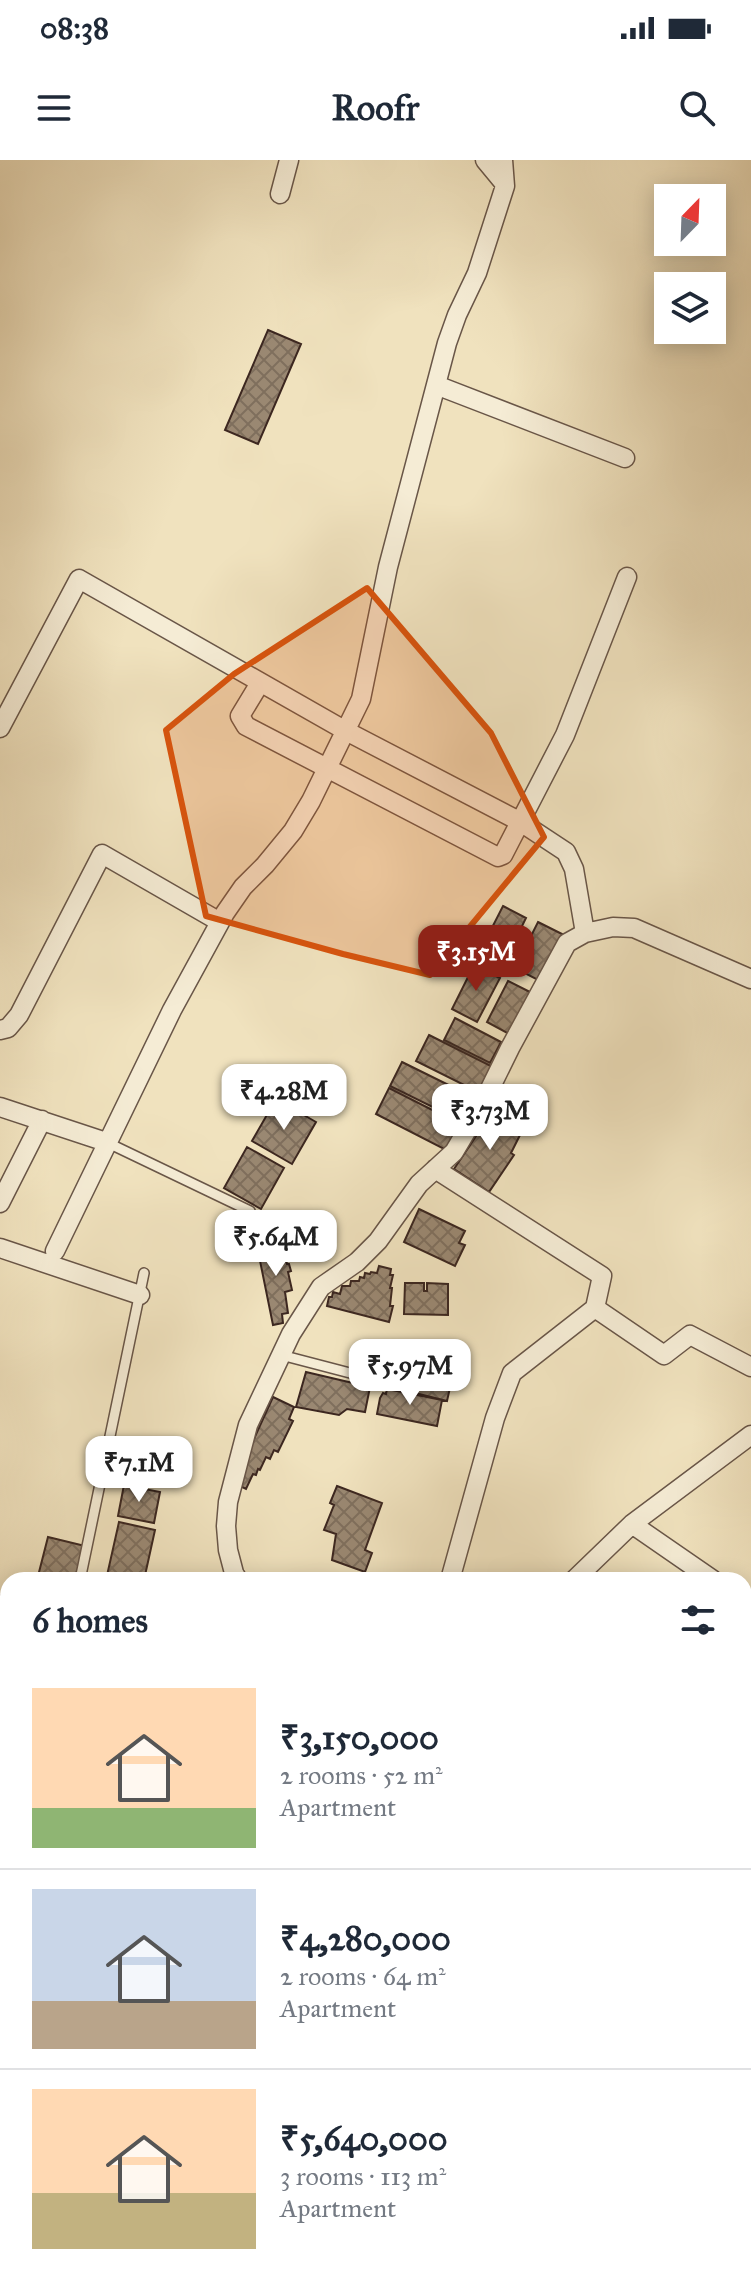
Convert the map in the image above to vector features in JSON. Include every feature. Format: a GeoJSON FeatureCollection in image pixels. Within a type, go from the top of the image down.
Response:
{"type":"FeatureCollection","features":[{"type":"Feature","properties":{"kind":"street"},"geometry":{"type":"LineString","coordinates":[[280,194],[289,160]]}},
{"type":"Feature","properties":{"kind":"street"},"geometry":{"type":"LineString","coordinates":[[485,160],[505,186]]}},
{"type":"Feature","properties":{"kind":"street"},"geometry":{"type":"LineString","coordinates":[[55,1251],[172,1010],[220,922],[243,887],[293,831],[361,699],[388,567],[447,343],[477,273],[505,186],[503,160]]}},
{"type":"Feature","properties":{"kind":"street"},"geometry":{"type":"LineString","coordinates":[[436,385],[625,458]]}},
{"type":"Feature","properties":{"kind":"street"},"geometry":{"type":"LineString","coordinates":[[260,683],[240,716],[246,726],[498,857],[503,855],[565,735],[627,577]]}},
{"type":"Feature","properties":{"kind":"street"},"geometry":{"type":"LineString","coordinates":[[0,728],[79,579],[346,731],[519,821],[566,852],[574,869],[585,933]]}},
{"type":"Feature","properties":{"kind":"street"},"geometry":{"type":"LineString","coordinates":[[0,1030],[8,1028],[19,1015],[102,854],[220,922]]}},
{"type":"Feature","properties":{"kind":"street"},"geometry":{"type":"LineString","coordinates":[[234,1572],[226,1526],[228,1502],[248,1425],[291,1334],[321,1287],[368,1252],[419,1184],[454,1152],[567,943],[585,933],[613,927],[634,928],[751,979]]}},
{"type":"Feature","properties":{"kind":"street"},"geometry":{"type":"LineString","coordinates":[[0,1107],[106,1142]]}},
{"type":"Feature","properties":{"kind":"street"},"geometry":{"type":"LineString","coordinates":[[0,1203],[42,1120]]}},
{"type":"Feature","properties":{"kind":"street"},"geometry":{"type":"LineString","coordinates":[[435,1169],[602,1276],[595,1308],[512,1373],[495,1418],[452,1572]]}},
{"type":"Feature","properties":{"kind":"street"},"geometry":{"type":"LineString","coordinates":[[0,1248],[140,1295]]}},
{"type":"Feature","properties":{"kind":"street"},"geometry":{"type":"LineString","coordinates":[[595,1308],[664,1355],[690,1335],[751,1367]]}},
{"type":"Feature","properties":{"kind":"street"},"geometry":{"type":"LineString","coordinates":[[582,1572],[632,1524],[751,1435]]}},
{"type":"Feature","properties":{"kind":"street"},"geometry":{"type":"LineString","coordinates":[[632,1524],[701,1572]]}},
{"type":"Feature","properties":{"kind":"lane"},"geometry":{"type":"LineString","coordinates":[[106,1142],[250,1211]]}},
{"type":"Feature","properties":{"kind":"lane"},"geometry":{"type":"LineString","coordinates":[[82,1572],[144,1273]]}},
{"type":"Feature","properties":{"kind":"lane"},"geometry":{"type":"LineString","coordinates":[[281,1355],[373,1379]]}},
{"type":"Feature","properties":{"kind":"highlighted area"},"geometry":{"type":"Polygon","coordinates":[[[367,588],[491,733],[544,837],[430,975],[206,916],[166,730],[234,674],[367,588]]]}},
{"type":"Feature","properties":{"kind":"building"},"geometry":{"type":"Polygon","coordinates":[[[268,330],[301,344],[258,444],[225,430],[268,330]]]}},
{"type":"Feature","properties":{"kind":"building"},"geometry":{"type":"Polygon","coordinates":[[[503,906],[526,918],[502,967],[478,955],[503,906]]]}},
{"type":"Feature","properties":{"kind":"building"},"geometry":{"type":"Polygon","coordinates":[[[538,922],[562,934],[538,980],[515,968],[538,922]]]}},
{"type":"Feature","properties":{"kind":"building"},"geometry":{"type":"Polygon","coordinates":[[[474,965],[500,978],[477,1022],[452,1009],[474,965]]]}},
{"type":"Feature","properties":{"kind":"building"},"geometry":{"type":"Polygon","coordinates":[[[508,981],[530,992],[509,1034],[487,1022],[508,981]]]}},
{"type":"Feature","properties":{"kind":"building"},"geometry":{"type":"Polygon","coordinates":[[[455,1018],[501,1042],[490,1063],[444,1040],[455,1018]]]}},
{"type":"Feature","properties":{"kind":"building"},"geometry":{"type":"Polygon","coordinates":[[[429,1035],[493,1067],[480,1093],[416,1061],[429,1035]]]}},
{"type":"Feature","properties":{"kind":"building"},"geometry":{"type":"Polygon","coordinates":[[[402,1062],[477,1099],[465,1123],[390,1086],[402,1062]]]}},
{"type":"Feature","properties":{"kind":"building"},"geometry":{"type":"Polygon","coordinates":[[[389,1088],[460,1124],[446,1150],[376,1114],[389,1088]]]}},
{"type":"Feature","properties":{"kind":"building"},"geometry":{"type":"Polygon","coordinates":[[[276,1099],[316,1122],[292,1164],[252,1141],[276,1099]]]}},
{"type":"Feature","properties":{"kind":"building"},"geometry":{"type":"Polygon","coordinates":[[[493,1111],[522,1131],[511,1153],[514,1155],[489,1192],[454,1169],[493,1111]]]}},
{"type":"Feature","properties":{"kind":"building"},"geometry":{"type":"Polygon","coordinates":[[[247,1147],[284,1168],[261,1209],[224,1188],[247,1147]]]}},
{"type":"Feature","properties":{"kind":"building"},"geometry":{"type":"Polygon","coordinates":[[[419,1209],[465,1231],[459,1243],[465,1245],[455,1266],[404,1242],[419,1209]]]}},
{"type":"Feature","properties":{"kind":"building"},"geometry":{"type":"Polygon","coordinates":[[[282,1241],[291,1271],[288,1272],[292,1290],[285,1292],[288,1313],[282,1314],[283,1323],[273,1325],[257,1246],[282,1241]]]}},
{"type":"Feature","properties":{"kind":"building"},"geometry":{"type":"Polygon","coordinates":[[[379,1266],[391,1269],[390,1275],[393,1275],[390,1306],[393,1306],[389,1322],[327,1306],[333,1292],[340,1294],[342,1286],[359,1281],[365,1273],[377,1273],[379,1266]]]}},
{"type":"Feature","properties":{"kind":"building"},"geometry":{"type":"Polygon","coordinates":[[[405,1283],[424,1283],[424,1291],[427,1291],[427,1283],[448,1284],[448,1315],[404,1314],[405,1283]]]}},
{"type":"Feature","properties":{"kind":"building"},"geometry":{"type":"Polygon","coordinates":[[[394,1360],[453,1374],[447,1401],[387,1386],[394,1360]]]}},
{"type":"Feature","properties":{"kind":"building"},"geometry":{"type":"Polygon","coordinates":[[[306,1372],[370,1387],[365,1412],[347,1409],[339,1415],[296,1407],[306,1372]]]}},
{"type":"Feature","properties":{"kind":"building"},"geometry":{"type":"Polygon","coordinates":[[[387,1389],[442,1400],[437,1426],[377,1414],[380,1398],[387,1389]]]}},
{"type":"Feature","properties":{"kind":"building"},"geometry":{"type":"Polygon","coordinates":[[[273,1397],[294,1407],[289,1419],[293,1421],[278,1452],[274,1450],[270,1459],[266,1457],[246,1489],[234,1483],[273,1397]]]}},
{"type":"Feature","properties":{"kind":"building"},"geometry":{"type":"Polygon","coordinates":[[[124,1485],[160,1492],[154,1523],[118,1516],[124,1485]]]}},
{"type":"Feature","properties":{"kind":"building"},"geometry":{"type":"Polygon","coordinates":[[[337,1486],[382,1503],[365,1550],[372,1553],[365,1572],[332,1560],[336,1534],[324,1530],[334,1505],[330,1503],[337,1486]]]}},
{"type":"Feature","properties":{"kind":"building"},"geometry":{"type":"Polygon","coordinates":[[[119,1522],[155,1530],[146,1572],[108,1572],[119,1522]]]}},
{"type":"Feature","properties":{"kind":"building"},"geometry":{"type":"Polygon","coordinates":[[[48,1537],[85,1546],[79,1572],[39,1572],[48,1537]]]}}]}
